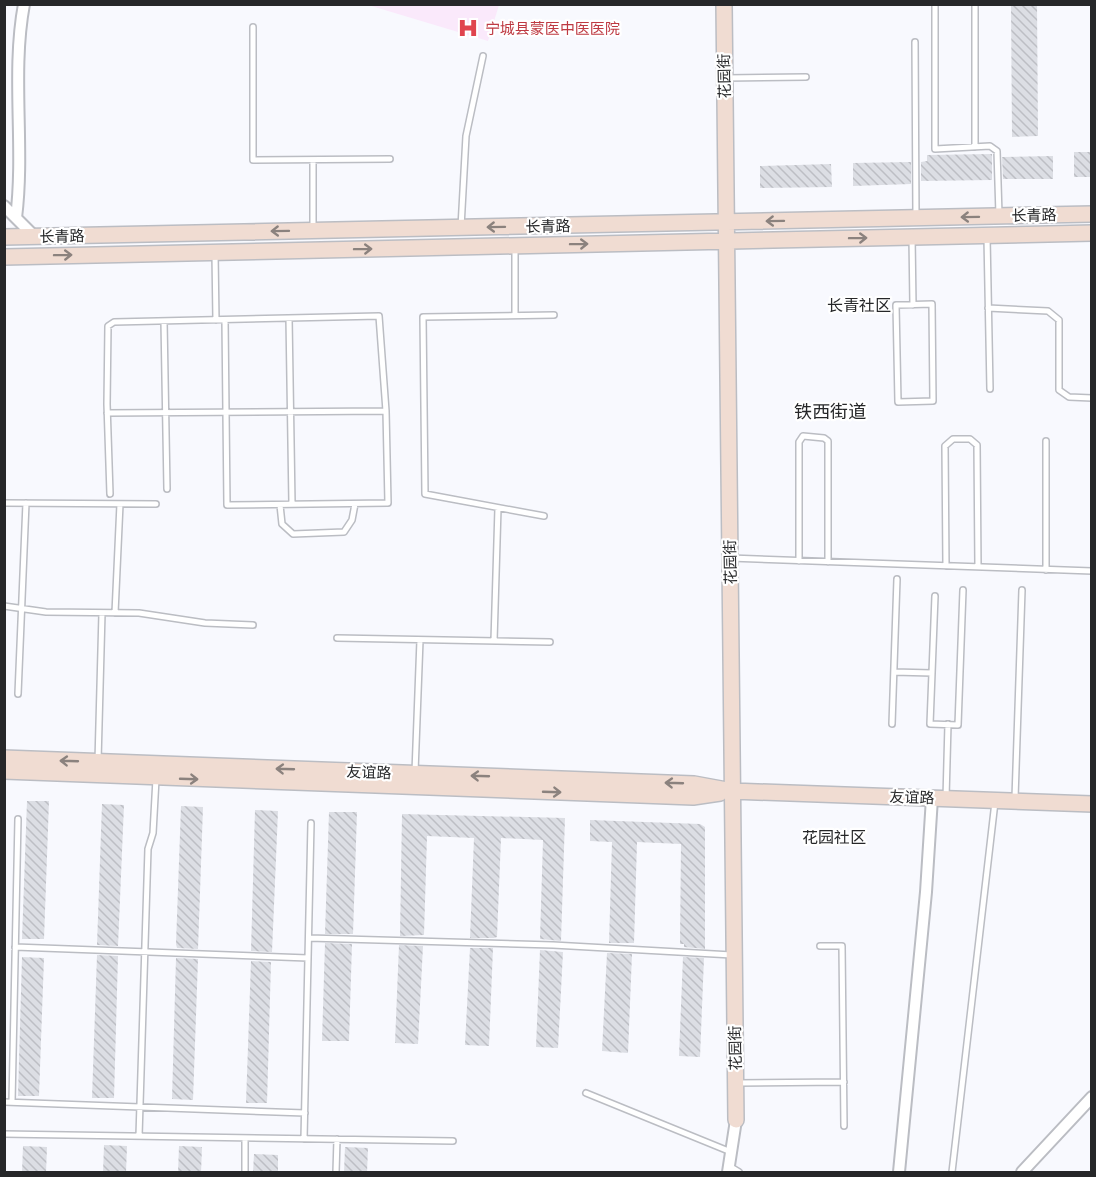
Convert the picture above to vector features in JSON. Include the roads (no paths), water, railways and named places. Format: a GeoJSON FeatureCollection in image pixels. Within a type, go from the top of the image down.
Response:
{"type":"FeatureCollection","features":[{"type":"Feature","properties":{"kind":"street"},"geometry":{"type":"LineString","coordinates":[[16,218],[21,178],[19,30],[24,4]]}},
{"type":"Feature","properties":{"kind":"street","name":"花园街"},"geometry":{"type":"LineString","coordinates":[[724,4],[736,1120]]}},
{"type":"Feature","properties":{"kind":"street"},"geometry":{"type":"LineString","coordinates":[[4,206],[35,237]]}},
{"type":"Feature","properties":{"kind":"street","name":"长青路"},"geometry":{"type":"LineString","coordinates":[[4,237],[1092,214]]}},
{"type":"Feature","properties":{"kind":"street","name":"长青路"},"geometry":{"type":"LineString","coordinates":[[4,256],[1092,234]]}},
{"type":"Feature","properties":{"kind":"street","name":"友谊路"},"geometry":{"type":"LineString","coordinates":[[4,758],[693,784],[732,791],[1092,804]]}},
{"type":"Feature","properties":{"kind":"street","name":"友谊路"},"geometry":{"type":"LineString","coordinates":[[4,771],[693,797],[732,791]]}},
{"type":"Feature","properties":{"kind":"street"},"geometry":{"type":"LineString","coordinates":[[899,1173],[926,891],[939,798]]}},
{"type":"Feature","properties":{"kind":"street"},"geometry":{"type":"LineString","coordinates":[[1022,1173],[1092,1097]]}},
{"type":"Feature","properties":{"kind":"street"},"geometry":{"type":"LineString","coordinates":[[728,1169],[736,1120]]}},
{"type":"Feature","properties":{"kind":"lane"},"geometry":{"type":"LineString","coordinates":[[935,4],[935,149],[990,146],[997,151],[999,216]]}},
{"type":"Feature","properties":{"kind":"lane"},"geometry":{"type":"LineString","coordinates":[[975,4],[975,147]]}},
{"type":"Feature","properties":{"kind":"lane"},"geometry":{"type":"LineString","coordinates":[[253,27],[253,160],[390,159]]}},
{"type":"Feature","properties":{"kind":"lane"},"geometry":{"type":"LineString","coordinates":[[915,42],[916,218]]}},
{"type":"Feature","properties":{"kind":"lane"},"geometry":{"type":"LineString","coordinates":[[461,227],[466,136],[483,56]]}},
{"type":"Feature","properties":{"kind":"lane"},"geometry":{"type":"LineString","coordinates":[[724,78],[806,77]]}},
{"type":"Feature","properties":{"kind":"lane"},"geometry":{"type":"LineString","coordinates":[[313,160],[313,231]]}},
{"type":"Feature","properties":{"kind":"lane"},"geometry":{"type":"LineString","coordinates":[[987,236],[990,389]]}},
{"type":"Feature","properties":{"kind":"lane"},"geometry":{"type":"LineString","coordinates":[[912,237],[913,305]]}},
{"type":"Feature","properties":{"kind":"lane"},"geometry":{"type":"LineString","coordinates":[[514,315],[515,246]]}},
{"type":"Feature","properties":{"kind":"lane"},"geometry":{"type":"LineString","coordinates":[[215,252],[216,320]]}},
{"type":"Feature","properties":{"kind":"lane"},"geometry":{"type":"LineString","coordinates":[[932,304],[933,402],[898,402],[896,305],[913,305],[932,304]]}},
{"type":"Feature","properties":{"kind":"lane"},"geometry":{"type":"LineString","coordinates":[[988,308],[1048,311],[1056,315],[1059,320],[1059,390],[1069,397],[1092,398]]}},
{"type":"Feature","properties":{"kind":"lane"},"geometry":{"type":"LineString","coordinates":[[544,516],[425,494],[423,317],[554,315]]}},
{"type":"Feature","properties":{"kind":"lane"},"geometry":{"type":"LineString","coordinates":[[110,494],[107,413],[108,326],[114,322],[379,316],[386,411],[388,503],[227,505],[225,320]]}},
{"type":"Feature","properties":{"kind":"lane"},"geometry":{"type":"LineString","coordinates":[[289,318],[292,504]]}},
{"type":"Feature","properties":{"kind":"lane"},"geometry":{"type":"LineString","coordinates":[[164,321],[167,489]]}},
{"type":"Feature","properties":{"kind":"lane"},"geometry":{"type":"LineString","coordinates":[[107,413],[386,411]]}},
{"type":"Feature","properties":{"kind":"lane"},"geometry":{"type":"LineString","coordinates":[[799,561],[799,442],[803,436],[824,438],[828,441],[828,562]]}},
{"type":"Feature","properties":{"kind":"lane"},"geometry":{"type":"LineString","coordinates":[[946,566],[945,446],[952,439],[970,439],[977,445],[978,567]]}},
{"type":"Feature","properties":{"kind":"lane"},"geometry":{"type":"LineString","coordinates":[[1046,441],[1046,570]]}},
{"type":"Feature","properties":{"kind":"lane"},"geometry":{"type":"LineString","coordinates":[[4,503],[156,504]]}},
{"type":"Feature","properties":{"kind":"lane"},"geometry":{"type":"LineString","coordinates":[[18,694],[26,503]]}},
{"type":"Feature","properties":{"kind":"lane"},"geometry":{"type":"LineString","coordinates":[[115,613],[120,504]]}},
{"type":"Feature","properties":{"kind":"lane"},"geometry":{"type":"LineString","coordinates":[[280,504],[282,524],[293,534],[344,532],[352,520],[355,504]]}},
{"type":"Feature","properties":{"kind":"lane"},"geometry":{"type":"LineString","coordinates":[[494,641],[498,508]]}},
{"type":"Feature","properties":{"kind":"lane"},"geometry":{"type":"LineString","coordinates":[[730,558],[1092,571]]}},
{"type":"Feature","properties":{"kind":"lane"},"geometry":{"type":"LineString","coordinates":[[892,724],[897,579]]}},
{"type":"Feature","properties":{"kind":"lane"},"geometry":{"type":"LineString","coordinates":[[935,596],[930,724],[958,725],[963,590]]}},
{"type":"Feature","properties":{"kind":"lane"},"geometry":{"type":"LineString","coordinates":[[1015,801],[1022,590]]}},
{"type":"Feature","properties":{"kind":"lane"},"geometry":{"type":"LineString","coordinates":[[4,606],[46,612],[139,613],[205,623],[252,625]]}},
{"type":"Feature","properties":{"kind":"lane"},"geometry":{"type":"LineString","coordinates":[[98,762],[102,613]]}},
{"type":"Feature","properties":{"kind":"lane"},"geometry":{"type":"LineString","coordinates":[[336,638],[550,642]]}},
{"type":"Feature","properties":{"kind":"lane"},"geometry":{"type":"LineString","coordinates":[[415,774],[420,640]]}},
{"type":"Feature","properties":{"kind":"lane"},"geometry":{"type":"LineString","coordinates":[[894,672],[932,673]]}},
{"type":"Feature","properties":{"kind":"lane"},"geometry":{"type":"LineString","coordinates":[[939,798],[948,724]]}},
{"type":"Feature","properties":{"kind":"lane"},"geometry":{"type":"LineString","coordinates":[[139,1136],[148,849],[153,833],[156,777]]}},
{"type":"Feature","properties":{"kind":"lane"},"geometry":{"type":"LineString","coordinates":[[952,1173],[995,800]]}},
{"type":"Feature","properties":{"kind":"lane"},"geometry":{"type":"LineString","coordinates":[[12,1102],[18,819]]}},
{"type":"Feature","properties":{"kind":"lane"},"geometry":{"type":"LineString","coordinates":[[304,1138],[311,823]]}},
{"type":"Feature","properties":{"kind":"lane"},"geometry":{"type":"LineString","coordinates":[[309,938],[553,945],[734,955]]}},
{"type":"Feature","properties":{"kind":"lane"},"geometry":{"type":"LineString","coordinates":[[15,946],[308,958]]}},
{"type":"Feature","properties":{"kind":"lane"},"geometry":{"type":"LineString","coordinates":[[820,946],[842,946],[844,1126]]}},
{"type":"Feature","properties":{"kind":"lane"},"geometry":{"type":"LineString","coordinates":[[735,1083],[843,1082]]}},
{"type":"Feature","properties":{"kind":"lane"},"geometry":{"type":"LineString","coordinates":[[586,1093],[731,1152]]}},
{"type":"Feature","properties":{"kind":"lane"},"geometry":{"type":"LineString","coordinates":[[4,1102],[305,1113]]}},
{"type":"Feature","properties":{"kind":"lane"},"geometry":{"type":"LineString","coordinates":[[4,1134],[453,1140]]}},
{"type":"Feature","properties":{"kind":"lane"},"geometry":{"type":"LineString","coordinates":[[245,1138],[245,1173]]}},
{"type":"Feature","properties":{"kind":"lane"},"geometry":{"type":"LineString","coordinates":[[336,1173],[337,1139]]}},
{"type":"Feature","properties":{"kind":"lane"},"geometry":{"type":"LineString","coordinates":[[728,1169],[739,1173]]}},
{"type":"Feature","properties":{"kind":"place","name":"宁城县蒙医中医医院"},"geometry":{"type":"Point","coordinates":[468,28]}},
{"type":"Feature","properties":{"kind":"district","name":"长青社区"},"geometry":{"type":"Point","coordinates":[859,305]}},
{"type":"Feature","properties":{"kind":"district","name":"铁西街道"},"geometry":{"type":"Point","coordinates":[830,411]}},
{"type":"Feature","properties":{"kind":"district","name":"花园社区"},"geometry":{"type":"Point","coordinates":[834,837]}}]}
